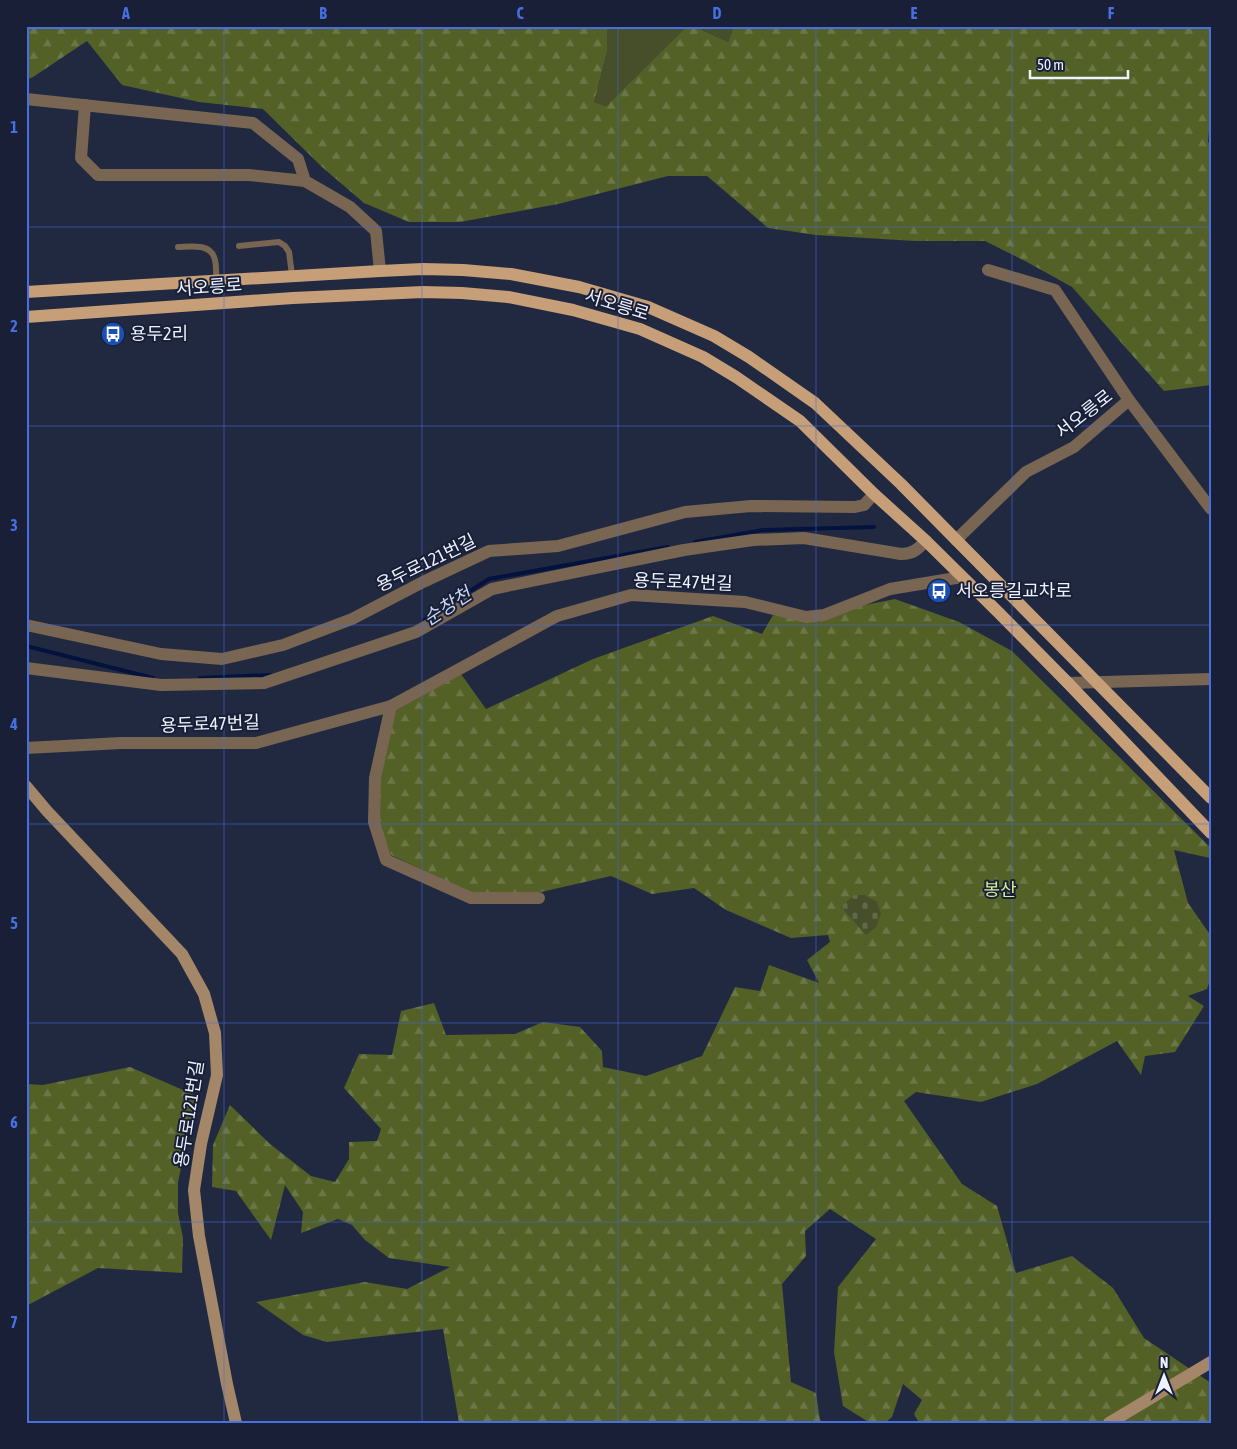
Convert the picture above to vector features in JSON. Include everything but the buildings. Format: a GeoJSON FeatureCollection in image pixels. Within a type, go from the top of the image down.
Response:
{"type":"FeatureCollection","features":[{"type":"Feature","properties":{"kind":"main road","name":"서오릉로"},"geometry":{"type":"LineString","coordinates":[[26,292],[292,275],[423,269],[511,274],[551,281],[648,306],[714,336],[772,372],[815,403],[902,484],[1099,682],[1211,798]]}},
{"type":"Feature","properties":{"kind":"main road","name":"서오릉로"},"geometry":{"type":"LineString","coordinates":[[26,316],[293,298],[423,292],[508,297],[573,310],[640,329],[703,357],[744,382],[800,421],[874,494],[926,541],[1068,683],[1211,833]]}},
{"type":"Feature","properties":{"kind":"main road","name":"용두로121번길"},"geometry":{"type":"LineString","coordinates":[[26,786],[47,811],[182,954],[204,994],[215,1033],[217,1075],[201,1144],[194,1190],[199,1236],[236,1423]]}},
{"type":"Feature","properties":{"kind":"main road"},"geometry":{"type":"LineString","coordinates":[[1109,1423],[1211,1362]]}},
{"type":"Feature","properties":{"kind":"street"},"geometry":{"type":"LineString","coordinates":[[26,99],[254,123],[298,158],[306,181]]}},
{"type":"Feature","properties":{"kind":"street"},"geometry":{"type":"LineString","coordinates":[[85,105],[81,158],[98,175],[249,175],[306,181],[350,207],[376,231],[380,271]]}},
{"type":"Feature","properties":{"kind":"street"},"geometry":{"type":"LineString","coordinates":[[988,270],[1055,290],[1130,400]]}},
{"type":"Feature","properties":{"kind":"street","name":"서오릉로"},"geometry":{"type":"LineString","coordinates":[[956,540],[1026,472],[1074,447],[1130,400],[1211,509]]}},
{"type":"Feature","properties":{"kind":"street","name":"용두로121번길"},"geometry":{"type":"LineString","coordinates":[[26,625],[161,654],[222,659],[283,645],[352,619],[423,582],[489,552],[558,546],[685,512],[751,506],[855,507],[864,505],[874,494]]}},
{"type":"Feature","properties":{"kind":"street"},"geometry":{"type":"LineString","coordinates":[[26,668],[161,685],[264,683],[416,632],[492,589],[684,550],[753,540],[804,538],[901,554],[915,552],[926,541]]}},
{"type":"Feature","properties":{"kind":"street","name":"용두로47번길"},"geometry":{"type":"LineString","coordinates":[[26,748],[121,743],[256,743],[391,706],[557,616],[631,595],[745,602],[806,617],[824,615],[890,589],[962,577]]}},
{"type":"Feature","properties":{"kind":"street"},"geometry":{"type":"LineString","coordinates":[[1068,683],[1211,679]]}},
{"type":"Feature","properties":{"kind":"street"},"geometry":{"type":"LineString","coordinates":[[391,706],[375,778],[374,822],[386,860],[471,898],[539,898]]}},
{"type":"Feature","properties":{"kind":"lane"},"geometry":{"type":"LineString","coordinates":[[240,246],[279,242],[289,252],[292,275]]}},
{"type":"Feature","properties":{"kind":"lane"},"geometry":{"type":"LineString","coordinates":[[178,247],[203,247],[209,251],[214,257],[216,281]]}},
{"type":"Feature","properties":{"kind":"green space"},"geometry":{"type":"Polygon","coordinates":[[[26,26],[607,26],[607,52],[594,102],[606,106],[687,26],[694,26],[728,42],[734,26],[1211,26],[1211,107],[1208,142],[1211,145],[1211,385],[1164,391],[1072,287],[985,241],[915,241],[816,235],[768,228],[707,176],[668,176],[558,204],[460,222],[409,222],[364,203],[322,167],[263,109],[199,102],[122,85],[87,41],[26,80],[26,26]]]}},
{"type":"Feature","properties":{"kind":"green space"},"geometry":{"type":"Polygon","coordinates":[[[607,26],[687,26],[606,106],[594,102],[607,52],[607,26]]]}},
{"type":"Feature","properties":{"kind":"green space"},"geometry":{"type":"Polygon","coordinates":[[[694,26],[734,26],[728,42],[694,26]]]}},
{"type":"Feature","properties":{"kind":"green space","name":"봉산"},"geometry":{"type":"Polygon","coordinates":[[[895,599],[959,622],[1012,651],[1211,848],[1210,858],[1174,850],[1188,903],[1211,936],[1211,977],[1207,989],[1188,996],[1204,1006],[1175,1052],[1145,1056],[1141,1075],[1117,1041],[1037,1084],[981,1102],[916,1092],[904,1101],[962,1184],[997,1206],[1016,1273],[1072,1256],[1113,1288],[1144,1338],[1211,1383],[1211,1423],[1082,1423],[1081,1421],[1076,1423],[919,1423],[914,1414],[922,1400],[903,1384],[892,1417],[885,1423],[870,1423],[843,1406],[834,1352],[838,1287],[876,1239],[830,1209],[805,1231],[806,1256],[782,1284],[791,1382],[816,1393],[820,1420],[824,1423],[459,1423],[443,1329],[327,1342],[303,1335],[256,1302],[365,1282],[407,1289],[450,1267],[389,1258],[365,1240],[352,1225],[338,1219],[301,1233],[303,1212],[285,1185],[271,1240],[236,1191],[212,1187],[213,1145],[230,1105],[270,1144],[311,1176],[335,1182],[349,1159],[349,1142],[377,1141],[381,1129],[344,1088],[359,1054],[392,1055],[401,1011],[434,1003],[446,1035],[515,1034],[543,1022],[580,1027],[602,1051],[603,1067],[646,1076],[702,1056],[735,987],[760,991],[769,965],[819,983],[807,960],[830,942],[828,935],[791,938],[726,910],[694,888],[652,894],[611,876],[541,892],[471,893],[391,855],[378,822],[380,779],[394,710],[461,674],[486,709],[593,659],[713,616],[762,634],[773,615],[818,622],[860,606],[895,599]]]}},
{"type":"Feature","properties":{"kind":"green space"},"geometry":{"type":"Polygon","coordinates":[[[854,895],[865,895],[877,902],[881,914],[876,927],[866,935],[841,907],[854,895]]]}},
{"type":"Feature","properties":{"kind":"green space"},"geometry":{"type":"Polygon","coordinates":[[[130,1067],[197,1096],[178,1182],[178,1213],[183,1238],[182,1273],[98,1268],[26,1306],[26,1084],[43,1085],[130,1067]]]}},
{"type":"Feature","properties":{"kind":"waterway","name":"순창천"},"geometry":{"type":"LineString","coordinates":[[695,542],[763,530],[874,527]]}},
{"type":"Feature","properties":{"kind":"waterway","name":"순창천"},"geometry":{"type":"LineString","coordinates":[[423,621],[489,579],[668,547]]}},
{"type":"Feature","properties":{"kind":"waterway","name":"순창천"},"geometry":{"type":"LineString","coordinates":[[26,646],[153,678]]}},
{"type":"Feature","properties":{"kind":"waterway","name":"순창천"},"geometry":{"type":"LineString","coordinates":[[200,678],[270,675]]}},
{"type":"Feature","properties":{"kind":"place","name":"용두2리"},"geometry":{"type":"Point","coordinates":[113,334]}},
{"type":"Feature","properties":{"kind":"place","name":"서오릉길교차로"},"geometry":{"type":"Point","coordinates":[939,591]}}]}
